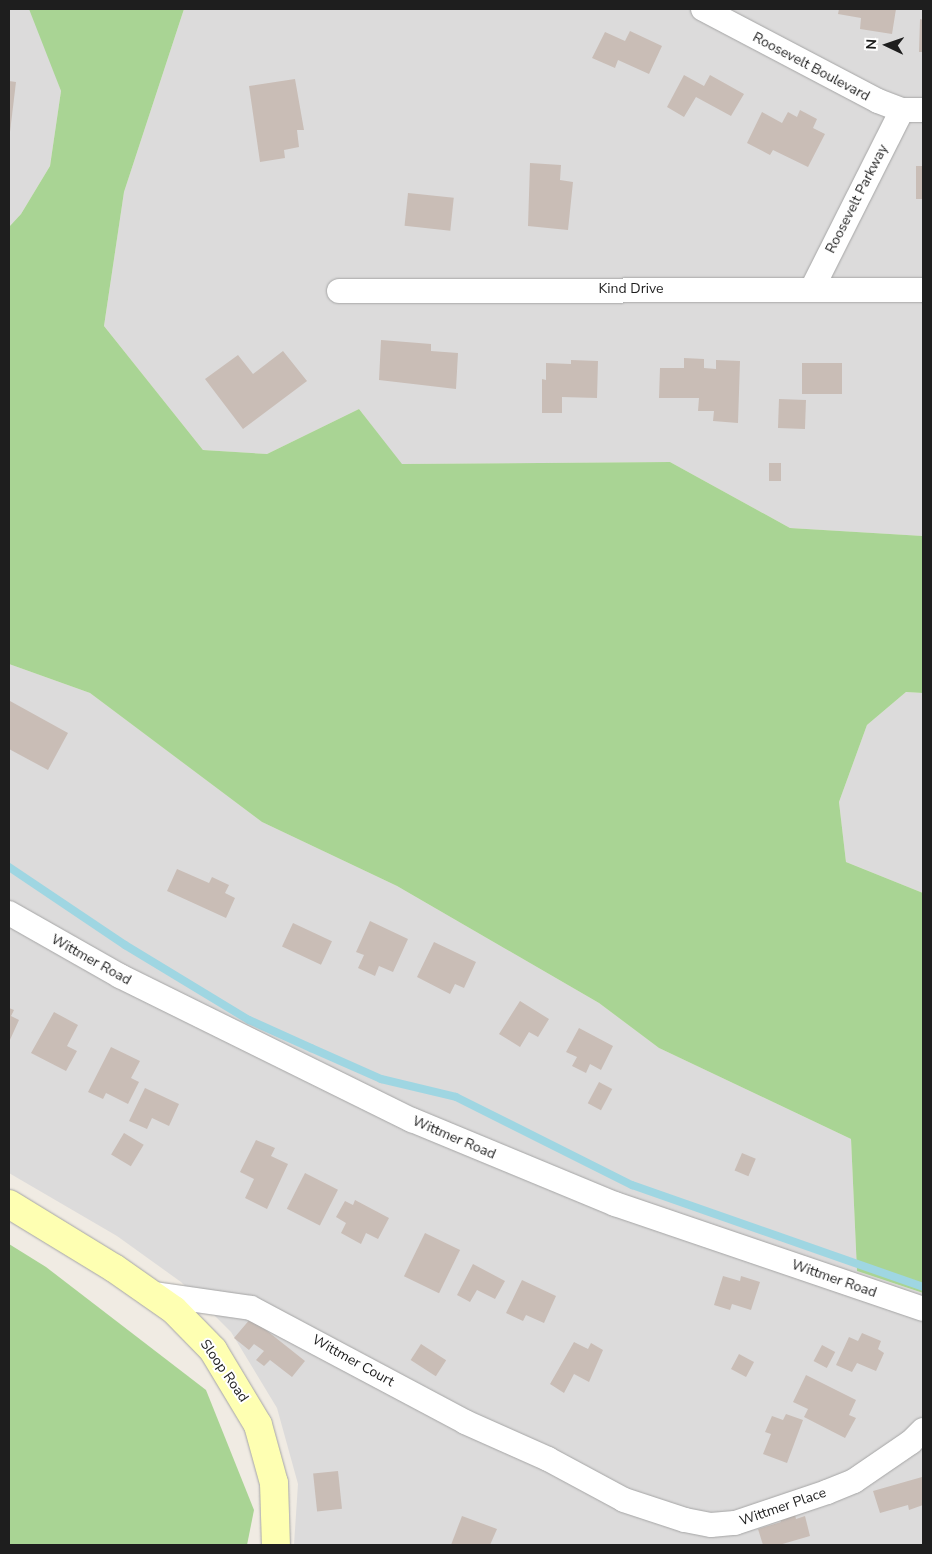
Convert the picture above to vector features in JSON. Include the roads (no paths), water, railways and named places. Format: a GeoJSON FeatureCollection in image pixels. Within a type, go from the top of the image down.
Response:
{"type":"FeatureCollection","features":[{"type":"Feature","properties":{"kind":"street","name":"Roosevelt Boulevard"},"geometry":{"type":"LineString","coordinates":[[703,9],[878,102],[912,110]]}},
{"type":"Feature","properties":{"kind":"street","name":"Roosevelt Parkway"},"geometry":{"type":"LineString","coordinates":[[812,288],[912,110]]}},
{"type":"Feature","properties":{"kind":"street","name":"Kind Drive"},"geometry":{"type":"LineString","coordinates":[[339,291],[812,288],[923,290]]}},
{"type":"Feature","properties":{"kind":"street","name":"Wittmer Road"},"geometry":{"type":"LineString","coordinates":[[9,913],[120,976],[429,1127],[615,1204],[923,1309]]}},
{"type":"Feature","properties":{"kind":"street","name":"Sloop Road"},"geometry":{"type":"LineString","coordinates":[[9,1204],[174,1310],[213,1350],[253,1416],[274,1483],[276,1545]]}},
{"type":"Feature","properties":{"kind":"street","name":"Wittmer Court"},"geometry":{"type":"LineString","coordinates":[[148,1292],[251,1308],[465,1422],[548,1459]]}},
{"type":"Feature","properties":{"kind":"street","name":"Wittmer Place"},"geometry":{"type":"LineString","coordinates":[[548,1459],[589,1483],[654,1512],[711,1525],[735,1523],[854,1481],[911,1442],[923,1430]]}},
{"type":"Feature","properties":{"kind":"waterway"},"geometry":{"type":"LineString","coordinates":[[9,867],[125,945],[249,1020],[381,1079],[456,1097],[632,1185],[923,1287]]}}]}
